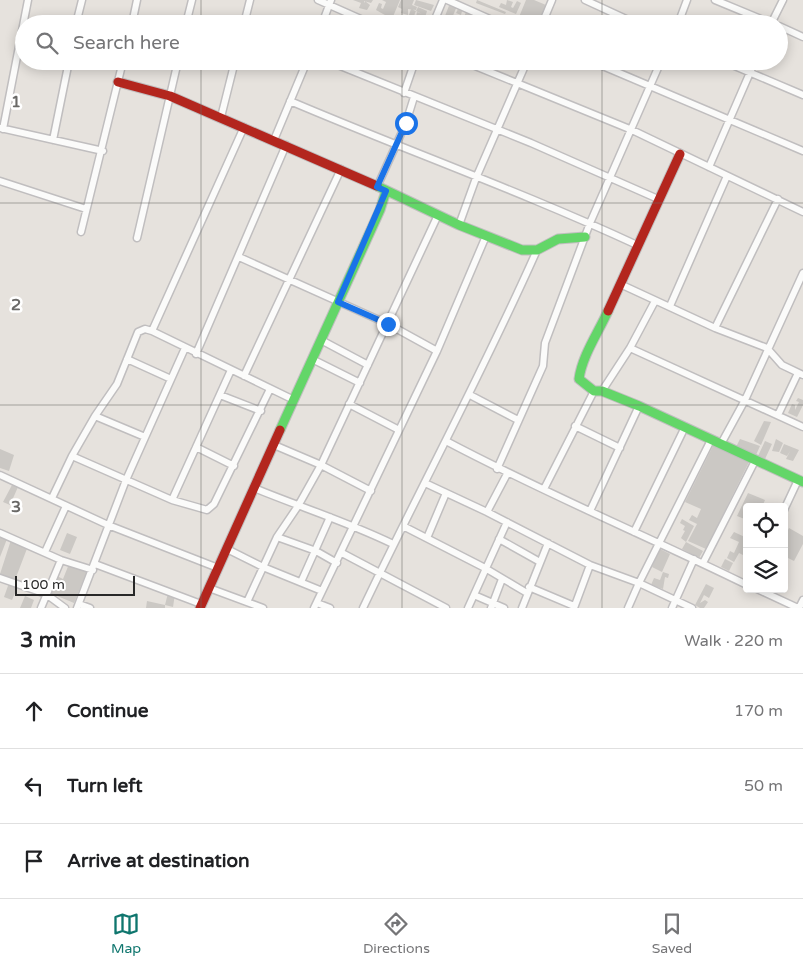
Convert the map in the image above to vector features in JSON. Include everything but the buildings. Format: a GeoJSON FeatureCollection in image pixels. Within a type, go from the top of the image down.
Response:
{"type":"FeatureCollection","features":[{"type":"Feature","properties":{"kind":"street"},"geometry":{"type":"LineString","coordinates":[[25,15],[28,0]]}},
{"type":"Feature","properties":{"kind":"street"},"geometry":{"type":"LineString","coordinates":[[78,15],[82,0]]}},
{"type":"Feature","properties":{"kind":"street"},"geometry":{"type":"LineString","coordinates":[[134,15],[138,0]]}},
{"type":"Feature","properties":{"kind":"street"},"geometry":{"type":"LineString","coordinates":[[188,15],[192,0]]}},
{"type":"Feature","properties":{"kind":"street"},"geometry":{"type":"LineString","coordinates":[[246,15],[250,0]]}},
{"type":"Feature","properties":{"kind":"street"},"geometry":{"type":"LineString","coordinates":[[318,0],[330,3],[354,15]]}},
{"type":"Feature","properties":{"kind":"street"},"geometry":{"type":"LineString","coordinates":[[437,15],[443,0]]}},
{"type":"Feature","properties":{"kind":"street"},"geometry":{"type":"LineString","coordinates":[[447,0],[481,15]]}},
{"type":"Feature","properties":{"kind":"street"},"geometry":{"type":"LineString","coordinates":[[546,15],[552,0]]}},
{"type":"Feature","properties":{"kind":"street"},"geometry":{"type":"LineString","coordinates":[[585,0],[618,15]]}},
{"type":"Feature","properties":{"kind":"street"},"geometry":{"type":"LineString","coordinates":[[681,15],[687,0]]}},
{"type":"Feature","properties":{"kind":"street"},"geometry":{"type":"LineString","coordinates":[[715,0],[751,15]]}},
{"type":"Feature","properties":{"kind":"street"},"geometry":{"type":"LineString","coordinates":[[776,15],[783,0]]}},
{"type":"Feature","properties":{"kind":"street"},"geometry":{"type":"LineString","coordinates":[[325,15],[330,3]]}},
{"type":"Feature","properties":{"kind":"street"},"geometry":{"type":"LineString","coordinates":[[788,30],[803,37]]}},
{"type":"Feature","properties":{"kind":"street"},"geometry":{"type":"LineString","coordinates":[[15,64],[2,128],[103,151]]}},
{"type":"Feature","properties":{"kind":"street"},"geometry":{"type":"LineString","coordinates":[[52,140],[67,70]]}},
{"type":"Feature","properties":{"kind":"street"},"geometry":{"type":"LineString","coordinates":[[81,232],[103,151],[121,70]]}},
{"type":"Feature","properties":{"kind":"street"},"geometry":{"type":"LineString","coordinates":[[137,238],[176,70]]}},
{"type":"Feature","properties":{"kind":"street"},"geometry":{"type":"LineString","coordinates":[[222,117],[233,70]]}},
{"type":"Feature","properties":{"kind":"street"},"geometry":{"type":"LineString","coordinates":[[274,140],[303,70]]}},
{"type":"Feature","properties":{"kind":"street"},"geometry":{"type":"LineString","coordinates":[[349,70],[497,129],[658,199]]}},
{"type":"Feature","properties":{"kind":"street"},"geometry":{"type":"LineString","coordinates":[[404,93],[412,70]]}},
{"type":"Feature","properties":{"kind":"street"},"geometry":{"type":"LineString","coordinates":[[484,70],[632,130],[803,212]]}},
{"type":"Feature","properties":{"kind":"street"},"geometry":{"type":"LineString","coordinates":[[459,225],[476,178],[523,70]]}},
{"type":"Feature","properties":{"kind":"street"},"geometry":{"type":"LineString","coordinates":[[614,70],[803,151]]}},
{"type":"Feature","properties":{"kind":"street"},"geometry":{"type":"LineString","coordinates":[[497,468],[543,366],[545,343],[590,223],[658,70]]}},
{"type":"Feature","properties":{"kind":"street"},"geometry":{"type":"LineString","coordinates":[[743,70],[803,95]]}},
{"type":"Feature","properties":{"kind":"street"},"geometry":{"type":"LineString","coordinates":[[709,168],[751,70]]}},
{"type":"Feature","properties":{"kind":"street"},"geometry":{"type":"LineString","coordinates":[[118,82],[170,96],[222,117],[341,169],[459,225],[522,250],[537,250],[558,239],[585,237]]}},
{"type":"Feature","properties":{"kind":"street"},"geometry":{"type":"LineString","coordinates":[[377,187],[396,146],[414,97]]}},
{"type":"Feature","properties":{"kind":"street"},"geometry":{"type":"LineString","coordinates":[[290,101],[396,146],[590,223],[637,245]]}},
{"type":"Feature","properties":{"kind":"street"},"geometry":{"type":"LineString","coordinates":[[152,331],[244,127]]}},
{"type":"Feature","properties":{"kind":"street"},"geometry":{"type":"LineString","coordinates":[[196,354],[286,146]]}},
{"type":"Feature","properties":{"kind":"street"},"geometry":{"type":"LineString","coordinates":[[680,154],[595,341],[578,373],[579,378],[598,391],[639,406],[801,480],[788,503]]}},
{"type":"Feature","properties":{"kind":"street"},"geometry":{"type":"LineString","coordinates":[[244,376],[341,169]]}},
{"type":"Feature","properties":{"kind":"street"},"geometry":{"type":"LineString","coordinates":[[670,306],[727,176]]}},
{"type":"Feature","properties":{"kind":"street"},"geometry":{"type":"LineString","coordinates":[[0,181],[86,209]]}},
{"type":"Feature","properties":{"kind":"street"},"geometry":{"type":"LineString","coordinates":[[0,533],[62,560],[94,567],[200,606],[274,445],[386,191]]}},
{"type":"Feature","properties":{"kind":"street"},"geometry":{"type":"LineString","coordinates":[[715,328],[778,199]]}},
{"type":"Feature","properties":{"kind":"street"},"geometry":{"type":"LineString","coordinates":[[247,602],[262,567],[278,537],[321,465],[438,215]]}},
{"type":"Feature","properties":{"kind":"street"},"geometry":{"type":"LineString","coordinates":[[330,608],[316,605],[437,351],[486,236]]}},
{"type":"Feature","properties":{"kind":"street"},"geometry":{"type":"LineString","coordinates":[[363,608],[393,544],[404,526],[470,395],[537,250]]}},
{"type":"Feature","properties":{"kind":"street"},"geometry":{"type":"LineString","coordinates":[[239,257],[388,324],[437,351]]}},
{"type":"Feature","properties":{"kind":"street"},"geometry":{"type":"LineString","coordinates":[[721,444],[745,400],[803,272]]}},
{"type":"Feature","properties":{"kind":"street"},"geometry":{"type":"LineString","coordinates":[[620,284],[715,328],[767,348],[775,359],[800,374],[778,415]]}},
{"type":"Feature","properties":{"kind":"street"},"geometry":{"type":"LineString","coordinates":[[544,489],[575,426],[630,348],[655,301]]}},
{"type":"Feature","properties":{"kind":"street"},"geometry":{"type":"LineString","coordinates":[[52,498],[72,456],[95,416],[118,384],[138,332],[152,331],[294,400]]}},
{"type":"Feature","properties":{"kind":"street"},"geometry":{"type":"LineString","coordinates":[[321,340],[368,365]]}},
{"type":"Feature","properties":{"kind":"street"},"geometry":{"type":"LineString","coordinates":[[90,608],[78,606],[126,480],[185,348]]}},
{"type":"Feature","properties":{"kind":"street"},"geometry":{"type":"LineString","coordinates":[[630,348],[803,427]]}},
{"type":"Feature","properties":{"kind":"street"},"geometry":{"type":"LineString","coordinates":[[127,359],[171,380]]}},
{"type":"Feature","properties":{"kind":"street"},"geometry":{"type":"LineString","coordinates":[[312,359],[360,383]]}},
{"type":"Feature","properties":{"kind":"street"},"geometry":{"type":"LineString","coordinates":[[172,500],[230,370]]}},
{"type":"Feature","properties":{"kind":"street"},"geometry":{"type":"LineString","coordinates":[[72,456],[172,500],[202,509],[210,508],[234,466],[270,389]]}},
{"type":"Feature","properties":{"kind":"street"},"geometry":{"type":"LineString","coordinates":[[220,395],[261,411]]}},
{"type":"Feature","properties":{"kind":"street"},"geometry":{"type":"LineString","coordinates":[[470,395],[518,420]]}},
{"type":"Feature","properties":{"kind":"street"},"geometry":{"type":"LineString","coordinates":[[349,404],[399,430]]}},
{"type":"Feature","properties":{"kind":"street"},"geometry":{"type":"LineString","coordinates":[[590,511],[639,406]]}},
{"type":"Feature","properties":{"kind":"street"},"geometry":{"type":"LineString","coordinates":[[95,416],[145,437]]}},
{"type":"Feature","properties":{"kind":"street"},"geometry":{"type":"LineString","coordinates":[[575,426],[620,448]]}},
{"type":"Feature","properties":{"kind":"street"},"geometry":{"type":"LineString","coordinates":[[634,532],[685,428]]}},
{"type":"Feature","properties":{"kind":"street"},"geometry":{"type":"LineString","coordinates":[[628,608],[711,440]]}},
{"type":"Feature","properties":{"kind":"street"},"geometry":{"type":"LineString","coordinates":[[446,442],[507,474],[544,489],[743,583]]}},
{"type":"Feature","properties":{"kind":"street"},"geometry":{"type":"LineString","coordinates":[[274,445],[321,465],[370,491]]}},
{"type":"Feature","properties":{"kind":"street"},"geometry":{"type":"LineString","coordinates":[[196,447],[234,466]]}},
{"type":"Feature","properties":{"kind":"street"},"geometry":{"type":"LineString","coordinates":[[703,563],[756,460]]}},
{"type":"Feature","properties":{"kind":"street"},"geometry":{"type":"LineString","coordinates":[[487,512],[507,474]]}},
{"type":"Feature","properties":{"kind":"street"},"geometry":{"type":"LineString","coordinates":[[0,475],[108,525],[218,568]]}},
{"type":"Feature","properties":{"kind":"street"},"geometry":{"type":"LineString","coordinates":[[426,483],[590,565],[639,583],[692,608]]}},
{"type":"Feature","properties":{"kind":"street"},"geometry":{"type":"LineString","coordinates":[[254,488],[298,506],[355,525],[393,544]]}},
{"type":"Feature","properties":{"kind":"street"},"geometry":{"type":"LineString","coordinates":[[427,538],[446,493]]}},
{"type":"Feature","properties":{"kind":"street"},"geometry":{"type":"LineString","coordinates":[[45,552],[66,506]]}},
{"type":"Feature","properties":{"kind":"street"},"geometry":{"type":"LineString","coordinates":[[301,582],[330,517]]}},
{"type":"Feature","properties":{"kind":"street"},"geometry":{"type":"LineString","coordinates":[[468,608],[507,522]]}},
{"type":"Feature","properties":{"kind":"street"},"geometry":{"type":"LineString","coordinates":[[404,526],[502,578],[574,607],[590,565]]}},
{"type":"Feature","properties":{"kind":"street"},"geometry":{"type":"LineString","coordinates":[[278,537],[316,551],[337,563]]}},
{"type":"Feature","properties":{"kind":"street"},"geometry":{"type":"LineString","coordinates":[[499,539],[540,562]]}},
{"type":"Feature","properties":{"kind":"street"},"geometry":{"type":"LineString","coordinates":[[522,608],[548,543]]}},
{"type":"Feature","properties":{"kind":"street"},"geometry":{"type":"LineString","coordinates":[[227,549],[262,567],[322,591]]}},
{"type":"Feature","properties":{"kind":"street"},"geometry":{"type":"LineString","coordinates":[[342,553],[446,608]]}},
{"type":"Feature","properties":{"kind":"street"},"geometry":{"type":"LineString","coordinates":[[672,608],[694,559]]}},
{"type":"Feature","properties":{"kind":"street"},"geometry":{"type":"LineString","coordinates":[[41,608],[62,560]]}},
{"type":"Feature","properties":{"kind":"street"},"geometry":{"type":"LineString","coordinates":[[0,578],[46,594],[65,608]]}},
{"type":"Feature","properties":{"kind":"street"},"geometry":{"type":"LineString","coordinates":[[491,606],[502,578]]}},
{"type":"Feature","properties":{"kind":"street"},"geometry":{"type":"LineString","coordinates":[[209,588],[263,608]]}},
{"type":"Feature","properties":{"kind":"street"},"geometry":{"type":"LineString","coordinates":[[765,593],[799,608],[803,600]]}},
{"type":"Feature","properties":{"kind":"street"},"geometry":{"type":"LineString","coordinates":[[474,595],[491,606],[504,608]]}},
{"type":"Feature","properties":{"kind":"street"},"geometry":{"type":"LineString","coordinates":[[776,608],[780,600]]}},
{"type":"Feature","properties":{"kind":"traffic: fast"},"geometry":{"type":"LineString","coordinates":[[377,186],[459,225],[522,250],[537,250],[558,239],[585,237]]}},
{"type":"Feature","properties":{"kind":"traffic: fast"},"geometry":{"type":"LineString","coordinates":[[280,430],[380,210],[386,191]]}},
{"type":"Feature","properties":{"kind":"traffic: fast"},"geometry":{"type":"LineString","coordinates":[[608,311],[587,353],[579,379],[594,391],[602,391],[639,406],[803,482]]}},
{"type":"Feature","properties":{"kind":"traffic: jam"},"geometry":{"type":"LineString","coordinates":[[118,82],[170,96],[377,186]]}},
{"type":"Feature","properties":{"kind":"traffic: jam"},"geometry":{"type":"LineString","coordinates":[[608,311],[680,154]]}},
{"type":"Feature","properties":{"kind":"traffic: jam"},"geometry":{"type":"LineString","coordinates":[[200,608],[280,430]]}},
{"type":"Feature","properties":{"kind":"route"},"geometry":{"type":"LineString","coordinates":[[388,324],[338,302],[380,210],[386,191],[377,187],[406,123]]}}]}
